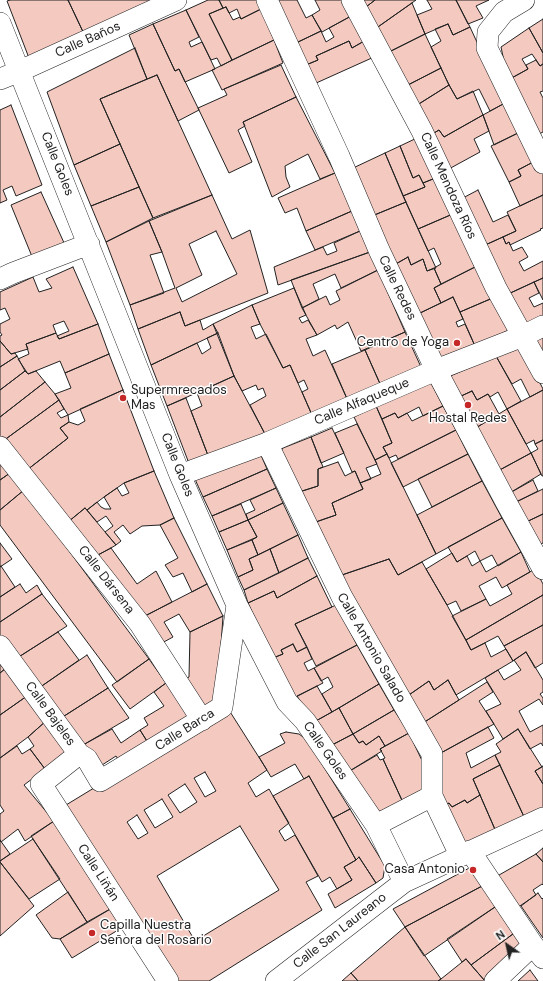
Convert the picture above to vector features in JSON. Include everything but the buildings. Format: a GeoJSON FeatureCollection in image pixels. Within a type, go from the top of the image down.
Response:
{"type":"FeatureCollection","features":[{"type":"Feature","properties":{"kind":"street","name":"Calle Baños"},"geometry":{"type":"LineString","coordinates":[[0,79],[176,0]]}},
{"type":"Feature","properties":{"kind":"street","name":"Calle Redes"},"geometry":{"type":"LineString","coordinates":[[267,0],[339,156],[379,250],[436,370],[543,569]]}},
{"type":"Feature","properties":{"kind":"street","name":"Calle Mendoza Ríos"},"geometry":{"type":"LineString","coordinates":[[352,0],[422,131],[496,288],[543,373]]}},
{"type":"Feature","properties":{"kind":"street"},"geometry":{"type":"LineString","coordinates":[[524,0],[504,12],[488,32],[487,48],[543,163]]}},
{"type":"Feature","properties":{"kind":"street","name":"Calle Goles"},"geometry":{"type":"LineString","coordinates":[[0,22],[180,475],[236,605],[287,702],[305,722],[376,825],[404,882]]}},
{"type":"Feature","properties":{"kind":"street"},"geometry":{"type":"LineString","coordinates":[[7,276],[88,244]]}},
{"type":"Feature","properties":{"kind":"street","name":"Calle Alfaqueque"},"geometry":{"type":"LineString","coordinates":[[180,475],[267,443],[436,370],[523,336],[543,326]]}},
{"type":"Feature","properties":{"kind":"street","name":"Calle Antonio Salado"},"geometry":{"type":"LineString","coordinates":[[267,443],[342,597],[432,754],[432,796],[465,853],[538,952]]}},
{"type":"Feature","properties":{"kind":"street","name":"Calle Dársena"},"geometry":{"type":"LineString","coordinates":[[0,447],[140,624],[202,720]]}},
{"type":"Feature","properties":{"kind":"street","name":"Calle Barca"},"geometry":{"type":"LineString","coordinates":[[100,781],[222,707],[236,605]]}},
{"type":"Feature","properties":{"kind":"street","name":"Calle Bajeles"},"geometry":{"type":"LineString","coordinates":[[0,646],[79,754],[87,759],[100,781]]}},
{"type":"Feature","properties":{"kind":"street","name":"Calle Liñán"},"geometry":{"type":"LineString","coordinates":[[79,754],[40,784],[168,981]]}},
{"type":"Feature","properties":{"kind":"street"},"geometry":{"type":"LineString","coordinates":[[376,825],[432,796]]}},
{"type":"Feature","properties":{"kind":"street","name":"Calle San Laureano"},"geometry":{"type":"LineString","coordinates":[[276,981],[404,882],[543,818]]}},
{"type":"Feature","properties":{"kind":"street"},"geometry":{"type":"LineString","coordinates":[[495,981],[538,952]]}},
{"type":"Feature","properties":{"kind":"place","name":"Centro de Yoga"},"geometry":{"type":"Point","coordinates":[457,343]}},
{"type":"Feature","properties":{"kind":"place","name":"Supermrecados Mas"},"geometry":{"type":"Point","coordinates":[123,398]}},
{"type":"Feature","properties":{"kind":"place","name":"Hostal Redes"},"geometry":{"type":"Point","coordinates":[468,405]}},
{"type":"Feature","properties":{"kind":"place","name":"Casa Antonio"},"geometry":{"type":"Point","coordinates":[473,870]}},
{"type":"Feature","properties":{"kind":"place","name":"Capilla Nuestra Señora del Rosario"},"geometry":{"type":"Point","coordinates":[92,933]}}]}
